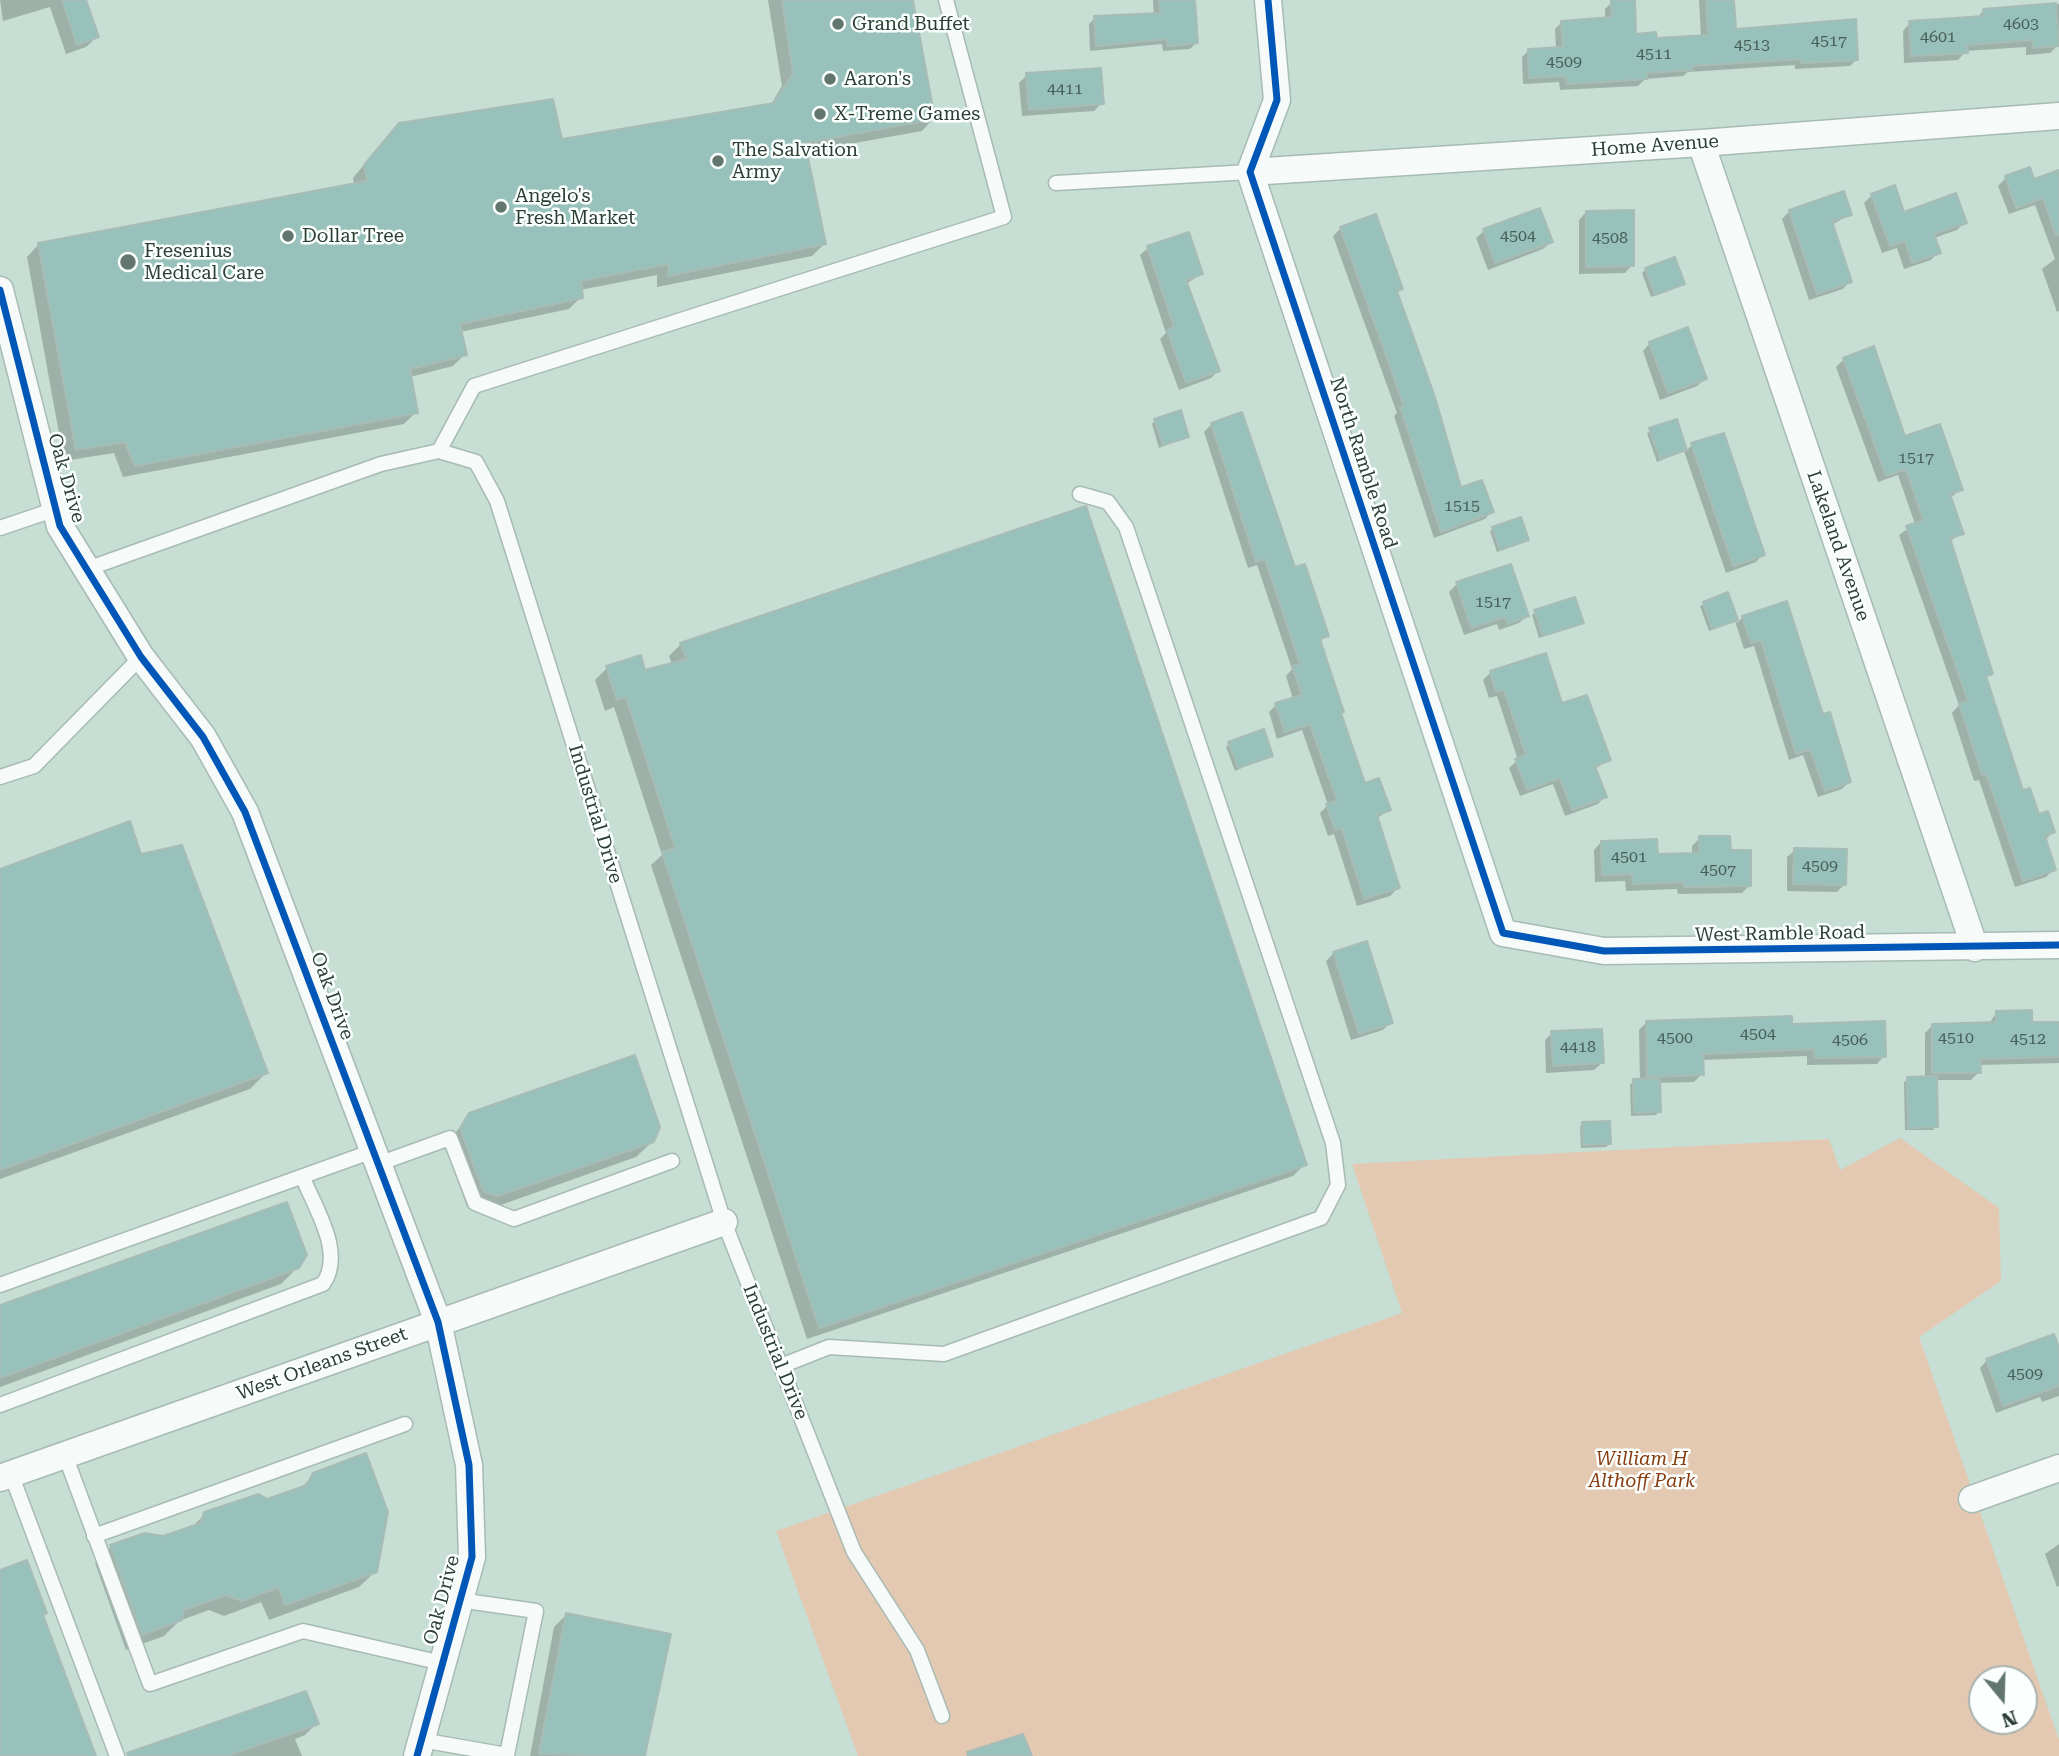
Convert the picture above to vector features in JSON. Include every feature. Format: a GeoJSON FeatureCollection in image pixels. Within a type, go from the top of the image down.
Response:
{"type":"FeatureCollection","features":[{"type":"Feature","properties":{"kind":"street"},"geometry":{"type":"LineString","coordinates":[[1250,172],[1277,100],[1268,0]]}},
{"type":"Feature","properties":{"kind":"street","name":"Home Avenue"},"geometry":{"type":"LineString","coordinates":[[1250,172],[1701,144],[2059,116]]}},
{"type":"Feature","properties":{"kind":"street","name":"Lakeland Avenue"},"geometry":{"type":"LineString","coordinates":[[1701,144],[1975,948]]}},
{"type":"Feature","properties":{"kind":"street","name":"North Ramble Road"},"geometry":{"type":"LineString","coordinates":[[1250,172],[1503,933]]}},
{"type":"Feature","properties":{"kind":"street","name":"Oak Drive"},"geometry":{"type":"LineString","coordinates":[[0,290],[60,526],[141,657],[204,737],[244,812],[438,1322],[469,1465],[472,1557],[419,1748]]}},
{"type":"Feature","properties":{"kind":"street","name":"West Ramble Road"},"geometry":{"type":"LineString","coordinates":[[1503,933],[1604,951],[2059,945]]}},
{"type":"Feature","properties":{"kind":"street","name":"West Orleans Street"},"geometry":{"type":"LineString","coordinates":[[6,1476],[724,1222]]}},
{"type":"Feature","properties":{"kind":"street"},"geometry":{"type":"LineString","coordinates":[[1972,1499],[2059,1468]]}},
{"type":"Feature","properties":{"kind":"lane"},"geometry":{"type":"LineString","coordinates":[[439,451],[474,386],[1004,217],[946,0]]}},
{"type":"Feature","properties":{"kind":"lane"},"geometry":{"type":"LineString","coordinates":[[1056,183],[1250,172]]}},
{"type":"Feature","properties":{"kind":"lane","name":"Industrial Drive"},"geometry":{"type":"LineString","coordinates":[[87,569],[381,464],[439,451],[476,462],[497,501],[724,1222],[854,1552],[917,1650],[942,1716]]}},
{"type":"Feature","properties":{"kind":"lane"},"geometry":{"type":"LineString","coordinates":[[781,1366],[829,1347],[944,1354],[1321,1218],[1338,1185],[1333,1143],[1126,527],[1108,502],[1080,494]]}},
{"type":"Feature","properties":{"kind":"lane"},"geometry":{"type":"LineString","coordinates":[[0,528],[56,509]]}},
{"type":"Feature","properties":{"kind":"lane"},"geometry":{"type":"LineString","coordinates":[[0,777],[34,766],[141,657]]}},
{"type":"Feature","properties":{"kind":"lane"},"geometry":{"type":"LineString","coordinates":[[0,1285],[303,1178],[450,1138],[475,1203],[514,1219],[672,1161]]}},
{"type":"Feature","properties":{"kind":"lane"},"geometry":{"type":"LineString","coordinates":[[0,1405],[323,1284],[330,1269],[331,1248],[303,1178]]}},
{"type":"Feature","properties":{"kind":"lane"},"geometry":{"type":"LineString","coordinates":[[94,1536],[405,1424]]}},
{"type":"Feature","properties":{"kind":"lane"},"geometry":{"type":"LineString","coordinates":[[65,1455],[150,1684],[303,1631],[442,1663]]}},
{"type":"Feature","properties":{"kind":"lane"},"geometry":{"type":"LineString","coordinates":[[6,1476],[117,1756]]}},
{"type":"Feature","properties":{"kind":"lane"},"geometry":{"type":"LineString","coordinates":[[419,1748],[507,1755],[536,1611],[459,1600]]}},
{"type":"Feature","properties":{"kind":"green space","name":"William H Althoff Park"},"geometry":{"type":"Polygon","coordinates":[[[1900,1138],[1999,1208],[2001,1281],[1919,1337],[2033,1665],[1968,1665],[1968,1735],[2038,1735],[2038,1680],[2059,1740],[2059,1756],[858,1756],[776,1531],[1402,1313],[1352,1164],[1829,1139],[1840,1170],[1900,1138]]]}},
{"type":"Feature","properties":{"kind":"building"},"geometry":{"type":"Polygon","coordinates":[[[62,0],[86,0],[99,37],[77,45],[62,0]]]}},
{"type":"Feature","properties":{"kind":"building"},"geometry":{"type":"Polygon","coordinates":[[[782,0],[913,0],[935,119],[805,143],[826,244],[668,276],[669,264],[581,281],[583,298],[460,324],[467,355],[410,369],[418,413],[135,466],[125,442],[76,450],[38,243],[367,181],[364,165],[399,123],[553,99],[562,139],[774,103],[793,73],[782,0]]]}},
{"type":"Feature","properties":{"kind":"building"},"geometry":{"type":"Polygon","coordinates":[[[1159,0],[1195,0],[1198,43],[1168,46],[1167,39],[1096,46],[1094,16],[1160,13],[1159,0]]]}},
{"type":"Feature","properties":{"kind":"building"},"geometry":{"type":"Polygon","coordinates":[[[1611,0],[1635,0],[1636,34],[1656,32],[1657,38],[1708,35],[1706,0],[1734,0],[1736,29],[1856,19],[1858,60],[1801,63],[1801,59],[1692,66],[1692,70],[1647,73],[1647,79],[1566,84],[1566,76],[1529,78],[1528,49],[1563,47],[1561,21],[1612,17],[1611,0]]]}},
{"type":"Feature","properties":{"kind":"building"},"geometry":{"type":"Polygon","coordinates":[[[2056,3],[2059,46],[2033,48],[2033,40],[1967,45],[1968,53],[1911,56],[1909,21],[1984,16],[1983,9],[2056,3]]]}},
{"type":"Feature","properties":{"kind":"building"},"geometry":{"type":"Polygon","coordinates":[[[1101,68],[1104,104],[1029,110],[1026,73],[1101,68]]]}},
{"type":"Feature","properties":{"kind":"building"},"geometry":{"type":"Polygon","coordinates":[[[2030,167],[2034,179],[2059,170],[2059,235],[2056,235],[2043,198],[2016,208],[2005,176],[2030,167]]]}},
{"type":"Feature","properties":{"kind":"building"},"geometry":{"type":"Polygon","coordinates":[[[1895,185],[1904,212],[1956,193],[1967,223],[1934,234],[1941,253],[1912,263],[1905,241],[1890,246],[1871,194],[1895,185]]]}},
{"type":"Feature","properties":{"kind":"building"},"geometry":{"type":"Polygon","coordinates":[[[1844,191],[1852,215],[1832,221],[1852,282],[1817,294],[1789,210],[1844,191]]]}},
{"type":"Feature","properties":{"kind":"building"},"geometry":{"type":"Polygon","coordinates":[[[1540,208],[1553,242],[1495,263],[1483,229],[1540,208]]]}},
{"type":"Feature","properties":{"kind":"building"},"geometry":{"type":"Polygon","coordinates":[[[1634,210],[1634,266],[1586,267],[1586,211],[1634,210]]]}},
{"type":"Feature","properties":{"kind":"building"},"geometry":{"type":"Polygon","coordinates":[[[1376,214],[1403,289],[1397,291],[1435,397],[1461,487],[1482,480],[1494,512],[1441,532],[1400,407],[1404,406],[1340,227],[1376,214]]]}},
{"type":"Feature","properties":{"kind":"building"},"geometry":{"type":"Polygon","coordinates":[[[1189,232],[1203,274],[1186,280],[1220,371],[1186,383],[1167,330],[1174,327],[1147,246],[1189,232]]]}},
{"type":"Feature","properties":{"kind":"building"},"geometry":{"type":"Polygon","coordinates":[[[1675,257],[1685,284],[1655,295],[1645,268],[1675,257]]]}},
{"type":"Feature","properties":{"kind":"building"},"geometry":{"type":"Polygon","coordinates":[[[1688,327],[1707,379],[1668,393],[1649,342],[1688,327]]]}},
{"type":"Feature","properties":{"kind":"building"},"geometry":{"type":"Polygon","coordinates":[[[1874,346],[1905,436],[1940,424],[1963,490],[1950,494],[1964,534],[1950,538],[1993,674],[1986,676],[2023,790],[2030,788],[2039,814],[2048,811],[2055,832],[2045,836],[2056,870],[2023,881],[1986,773],[1982,775],[1959,703],[1968,701],[1906,526],[1923,520],[1906,469],[1886,476],[1843,358],[1874,346]]]}},
{"type":"Feature","properties":{"kind":"building"},"geometry":{"type":"Polygon","coordinates":[[[1181,410],[1189,437],[1163,445],[1154,419],[1181,410]]]}},
{"type":"Feature","properties":{"kind":"building"},"geometry":{"type":"Polygon","coordinates":[[[1242,412],[1295,567],[1305,564],[1329,636],[1320,639],[1365,783],[1379,778],[1391,810],[1377,815],[1400,888],[1364,899],[1342,828],[1335,830],[1326,804],[1337,801],[1310,724],[1285,732],[1275,703],[1302,695],[1292,666],[1300,664],[1265,559],[1256,562],[1211,423],[1242,412]]]}},
{"type":"Feature","properties":{"kind":"building"},"geometry":{"type":"Polygon","coordinates":[[[1677,419],[1687,450],[1660,459],[1649,428],[1677,419]]]}},
{"type":"Feature","properties":{"kind":"building"},"geometry":{"type":"Polygon","coordinates":[[[1724,433],[1765,555],[1733,566],[1691,443],[1724,433]]]}},
{"type":"Feature","properties":{"kind":"building"},"geometry":{"type":"Polygon","coordinates":[[[1086,506],[1307,1165],[819,1328],[662,852],[675,848],[626,697],[617,700],[606,666],[641,655],[645,670],[687,659],[680,643],[1086,506]]]}},
{"type":"Feature","properties":{"kind":"building"},"geometry":{"type":"Polygon","coordinates":[[[1521,517],[1529,540],[1500,550],[1492,527],[1521,517]]]}},
{"type":"Feature","properties":{"kind":"building"},"geometry":{"type":"Polygon","coordinates":[[[1511,564],[1529,616],[1507,624],[1505,617],[1471,628],[1456,582],[1511,564]]]}},
{"type":"Feature","properties":{"kind":"building"},"geometry":{"type":"Polygon","coordinates":[[[1728,592],[1738,620],[1712,629],[1703,602],[1728,592]]]}},
{"type":"Feature","properties":{"kind":"building"},"geometry":{"type":"Polygon","coordinates":[[[1575,597],[1584,623],[1543,636],[1534,610],[1575,597]]]}},
{"type":"Feature","properties":{"kind":"building"},"geometry":{"type":"Polygon","coordinates":[[[1787,601],[1823,714],[1830,712],[1851,782],[1825,791],[1810,749],[1796,754],[1761,640],[1751,643],[1742,616],[1787,601]]]}},
{"type":"Feature","properties":{"kind":"building"},"geometry":{"type":"Polygon","coordinates":[[[1546,653],[1562,703],[1587,695],[1611,760],[1595,766],[1607,797],[1572,810],[1560,778],[1527,790],[1515,759],[1526,755],[1504,690],[1496,692],[1490,671],[1546,653]]]}},
{"type":"Feature","properties":{"kind":"building"},"geometry":{"type":"Polygon","coordinates":[[[1264,729],[1273,756],[1238,768],[1228,742],[1264,729]]]}},
{"type":"Feature","properties":{"kind":"building"},"geometry":{"type":"Polygon","coordinates":[[[130,821],[141,854],[182,845],[268,1073],[0,1170],[0,869],[130,821]]]}},
{"type":"Feature","properties":{"kind":"building"},"geometry":{"type":"Polygon","coordinates":[[[1699,836],[1730,836],[1731,850],[1751,850],[1751,886],[1684,887],[1684,882],[1633,884],[1632,874],[1602,875],[1601,841],[1657,839],[1658,854],[1699,853],[1699,836]]]}},
{"type":"Feature","properties":{"kind":"building"},"geometry":{"type":"Polygon","coordinates":[[[1794,848],[1847,849],[1846,885],[1793,884],[1794,848]]]}},
{"type":"Feature","properties":{"kind":"building"},"geometry":{"type":"Polygon","coordinates":[[[1367,941],[1393,1023],[1359,1034],[1333,952],[1367,941]]]}},
{"type":"Feature","properties":{"kind":"building"},"geometry":{"type":"Polygon","coordinates":[[[2032,1010],[2032,1022],[2059,1022],[2059,1057],[1980,1059],[1981,1073],[1932,1073],[1932,1024],[1996,1022],[1996,1011],[2032,1010]]]}},
{"type":"Feature","properties":{"kind":"building"},"geometry":{"type":"Polygon","coordinates":[[[1792,1016],[1792,1024],[1885,1021],[1886,1057],[1814,1058],[1814,1049],[1703,1054],[1704,1075],[1647,1077],[1646,1021],[1792,1016]]]}},
{"type":"Feature","properties":{"kind":"building"},"geometry":{"type":"Polygon","coordinates":[[[1602,1029],[1604,1063],[1553,1066],[1551,1031],[1602,1029]]]}},
{"type":"Feature","properties":{"kind":"building"},"geometry":{"type":"Polygon","coordinates":[[[635,1055],[660,1127],[654,1142],[498,1196],[483,1191],[460,1128],[469,1113],[635,1055]]]}},
{"type":"Feature","properties":{"kind":"building"},"geometry":{"type":"Polygon","coordinates":[[[1937,1076],[1938,1127],[1908,1128],[1907,1077],[1937,1076]]]}},
{"type":"Feature","properties":{"kind":"building"},"geometry":{"type":"Polygon","coordinates":[[[1660,1078],[1661,1112],[1634,1113],[1633,1079],[1660,1078]]]}},
{"type":"Feature","properties":{"kind":"building"},"geometry":{"type":"Polygon","coordinates":[[[1610,1121],[1611,1144],[1583,1145],[1582,1122],[1610,1121]]]}},
{"type":"Feature","properties":{"kind":"building"},"geometry":{"type":"Polygon","coordinates":[[[287,1202],[307,1255],[299,1268],[0,1378],[0,1305],[287,1202]]]}},
{"type":"Feature","properties":{"kind":"building"},"geometry":{"type":"Polygon","coordinates":[[[2054,1334],[2059,1347],[2059,1386],[2003,1406],[1986,1359],[2054,1334]]]}},
{"type":"Feature","properties":{"kind":"building"},"geometry":{"type":"Polygon","coordinates":[[[366,1453],[388,1512],[377,1572],[285,1605],[278,1587],[242,1601],[226,1595],[184,1610],[182,1620],[142,1635],[110,1545],[145,1533],[163,1536],[201,1523],[204,1512],[259,1494],[267,1499],[307,1485],[313,1473],[366,1453]]]}},
{"type":"Feature","properties":{"kind":"building"},"geometry":{"type":"Polygon","coordinates":[[[27,1560],[47,1613],[43,1615],[96,1756],[0,1756],[0,1570],[27,1560]]]}},
{"type":"Feature","properties":{"kind":"building"},"geometry":{"type":"Polygon","coordinates":[[[566,1613],[671,1634],[645,1756],[539,1754],[566,1613]]]}},
{"type":"Feature","properties":{"kind":"building"},"geometry":{"type":"Polygon","coordinates":[[[306,1691],[319,1724],[227,1756],[128,1756],[127,1753],[306,1691]]]}},
{"type":"Feature","properties":{"kind":"building"},"geometry":{"type":"Polygon","coordinates":[[[1023,1734],[1032,1756],[968,1756],[967,1752],[1023,1734]]]}},
{"type":"Feature","properties":{"kind":"cycle path"},"geometry":{"type":"LineString","coordinates":[[1268,0],[1277,100],[1250,172],[1503,933],[1604,951],[2059,945]]}},
{"type":"Feature","properties":{"kind":"cycle path"},"geometry":{"type":"LineString","coordinates":[[0,290],[60,526],[141,657],[203,737],[245,812],[438,1322],[469,1465],[472,1557],[417,1756]]}},
{"type":"Feature","properties":{"kind":"place","name":"Grand Buffet"},"geometry":{"type":"Point","coordinates":[838,24]}},
{"type":"Feature","properties":{"kind":"place","name":"Aaron's"},"geometry":{"type":"Point","coordinates":[830,79]}},
{"type":"Feature","properties":{"kind":"place","name":"X-Treme Games"},"geometry":{"type":"Point","coordinates":[820,114]}},
{"type":"Feature","properties":{"kind":"place","name":"The Salvation Army"},"geometry":{"type":"Point","coordinates":[718,161]}},
{"type":"Feature","properties":{"kind":"place","name":"Angelo's Fresh Market"},"geometry":{"type":"Point","coordinates":[501,207]}},
{"type":"Feature","properties":{"kind":"place","name":"Dollar Tree"},"geometry":{"type":"Point","coordinates":[288,236]}},
{"type":"Feature","properties":{"kind":"place","name":"Fresenius Medical Care"},"geometry":{"type":"Point","coordinates":[128,262]}}]}
